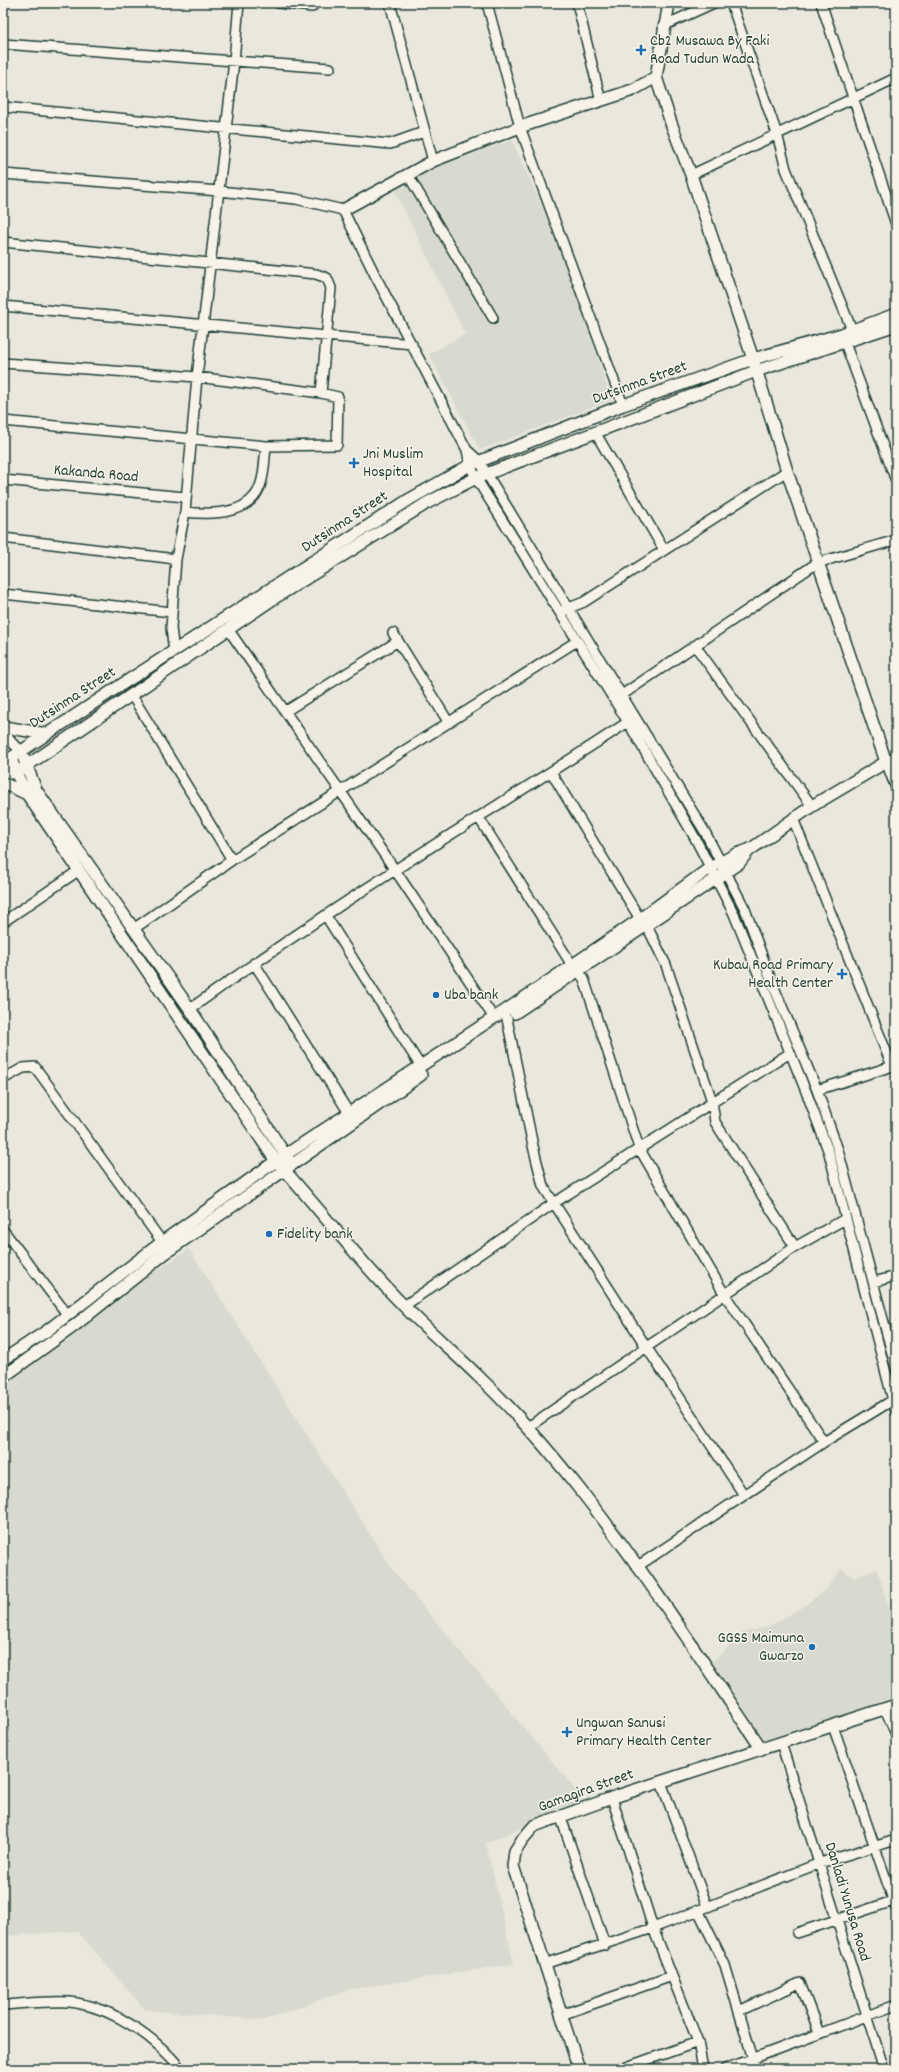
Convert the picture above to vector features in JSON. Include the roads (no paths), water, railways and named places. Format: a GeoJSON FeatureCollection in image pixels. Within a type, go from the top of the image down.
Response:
{"type":"FeatureCollection","features":[{"type":"Feature","properties":{"kind":"street"},"geometry":{"type":"LineString","coordinates":[[174,652],[171,628],[176,559],[185,512],[185,497],[192,440],[197,377],[234,61],[239,3]]}},
{"type":"Feature","properties":{"kind":"street"},"geometry":{"type":"LineString","coordinates":[[278,3],[312,7]]}},
{"type":"Feature","properties":{"kind":"street"},"geometry":{"type":"LineString","coordinates":[[390,3],[433,161]]}},
{"type":"Feature","properties":{"kind":"street"},"geometry":{"type":"LineString","coordinates":[[487,3],[520,127],[623,405]]}},
{"type":"Feature","properties":{"kind":"street"},"geometry":{"type":"LineString","coordinates":[[577,3],[601,101]]}},
{"type":"Feature","properties":{"kind":"street"},"geometry":{"type":"LineString","coordinates":[[669,3],[663,26],[656,77],[671,123],[691,175],[753,359],[817,563],[891,761],[896,788]]}},
{"type":"Feature","properties":{"kind":"street"},"geometry":{"type":"LineString","coordinates":[[663,26],[714,3]]}},
{"type":"Feature","properties":{"kind":"street"},"geometry":{"type":"LineString","coordinates":[[731,3],[777,134],[786,169],[852,330]]}},
{"type":"Feature","properties":{"kind":"street"},"geometry":{"type":"LineString","coordinates":[[821,3],[896,224]]}},
{"type":"Feature","properties":{"kind":"street"},"geometry":{"type":"LineString","coordinates":[[3,44],[330,68]]}},
{"type":"Feature","properties":{"kind":"street"},"geometry":{"type":"LineString","coordinates":[[3,174],[219,191],[296,199],[343,210],[433,161],[520,127],[633,90],[656,77]]}},
{"type":"Feature","properties":{"kind":"street"},"geometry":{"type":"LineString","coordinates":[[691,175],[896,78]]}},
{"type":"Feature","properties":{"kind":"street"},"geometry":{"type":"LineString","coordinates":[[3,107],[226,130],[390,144],[424,132]]}},
{"type":"Feature","properties":{"kind":"street"},"geometry":{"type":"LineString","coordinates":[[408,175],[492,318]]}},
{"type":"Feature","properties":{"kind":"street"},"geometry":{"type":"LineString","coordinates":[[343,210],[376,277],[474,463],[559,611],[628,722],[710,868],[734,914],[807,1094],[829,1153],[896,1412]]}},
{"type":"Feature","properties":{"kind":"street"},"geometry":{"type":"LineString","coordinates":[[3,242],[316,274],[327,278],[331,288],[328,336],[321,393]]}},
{"type":"Feature","properties":{"kind":"street"},"geometry":{"type":"LineString","coordinates":[[3,306],[412,344]]}},
{"type":"Feature","properties":{"kind":"street","name":"Dutsinma Street"},"geometry":{"type":"LineString","coordinates":[[7,762],[47,734],[410,500],[474,463],[623,405],[753,359],[852,330],[896,314]]}},
{"type":"Feature","properties":{"kind":"street","name":"Dutsinma Street"},"geometry":{"type":"LineString","coordinates":[[16,773],[228,629],[427,503],[481,475],[756,371],[896,325]]}},
{"type":"Feature","properties":{"kind":"street"},"geometry":{"type":"LineString","coordinates":[[845,343],[896,481]]}},
{"type":"Feature","properties":{"kind":"street"},"geometry":{"type":"LineString","coordinates":[[3,363],[197,377],[321,393],[338,397],[337,444],[266,446],[3,421]]}},
{"type":"Feature","properties":{"kind":"street"},"geometry":{"type":"LineString","coordinates":[[595,432],[664,550]]}},
{"type":"Feature","properties":{"kind":"street"},"geometry":{"type":"LineString","coordinates":[[185,512],[206,514],[231,511],[252,500],[261,483],[266,446]]}},
{"type":"Feature","properties":{"kind":"street"},"geometry":{"type":"LineString","coordinates":[[559,611],[584,602],[787,471]]}},
{"type":"Feature","properties":{"kind":"street"},"geometry":{"type":"LineString","coordinates":[[481,475],[568,608],[622,695],[721,862],[745,909],[771,980],[817,1090],[838,1150],[896,1368]]}},
{"type":"Feature","properties":{"kind":"street","name":"Kakanda Road"},"geometry":{"type":"LineString","coordinates":[[3,480],[185,497]]}},
{"type":"Feature","properties":{"kind":"street"},"geometry":{"type":"LineString","coordinates":[[3,538],[176,559]]}},
{"type":"Feature","properties":{"kind":"street"},"geometry":{"type":"LineString","coordinates":[[622,695],[696,647],[817,563],[896,540]]}},
{"type":"Feature","properties":{"kind":"street"},"geometry":{"type":"LineString","coordinates":[[3,594],[172,612]]}},
{"type":"Feature","properties":{"kind":"street"},"geometry":{"type":"LineString","coordinates":[[228,629],[341,791],[494,1018]]}},
{"type":"Feature","properties":{"kind":"street"},"geometry":{"type":"LineString","coordinates":[[286,711],[396,637],[449,723]]}},
{"type":"Feature","properties":{"kind":"street"},"geometry":{"type":"LineString","coordinates":[[135,928],[232,860],[577,641]]}},
{"type":"Feature","properties":{"kind":"street"},"geometry":{"type":"LineString","coordinates":[[696,647],[812,806]]}},
{"type":"Feature","properties":{"kind":"street"},"geometry":{"type":"LineString","coordinates":[[131,694],[232,860]]}},
{"type":"Feature","properties":{"kind":"street"},"geometry":{"type":"LineString","coordinates":[[190,1009],[254,963],[395,870],[628,722]]}},
{"type":"Feature","properties":{"kind":"street"},"geometry":{"type":"LineString","coordinates":[[3,729],[47,734]]}},
{"type":"Feature","properties":{"kind":"street"},"geometry":{"type":"LineString","coordinates":[[3,729],[11,742],[22,751],[31,792],[78,871],[127,940],[276,1161],[288,1168],[299,1184],[361,1260],[404,1306],[479,1376],[528,1427],[585,1496],[638,1566],[761,1748]]}},
{"type":"Feature","properties":{"kind":"street"},"geometry":{"type":"LineString","coordinates":[[11,742],[7,762],[135,928],[287,1155],[288,1168]]}},
{"type":"Feature","properties":{"kind":"street"},"geometry":{"type":"LineString","coordinates":[[31,792],[41,755]]}},
{"type":"Feature","properties":{"kind":"street"},"geometry":{"type":"LineString","coordinates":[[644,922],[710,868],[751,849],[812,806],[891,761]]}},
{"type":"Feature","properties":{"kind":"street"},"geometry":{"type":"LineString","coordinates":[[3,772],[16,773]]}},
{"type":"Feature","properties":{"kind":"street"},"geometry":{"type":"LineString","coordinates":[[551,772],[644,922],[666,965],[712,1101],[715,1122],[795,1247]]}},
{"type":"Feature","properties":{"kind":"street"},"geometry":{"type":"LineString","coordinates":[[3,783],[31,792]]}},
{"type":"Feature","properties":{"kind":"street"},"geometry":{"type":"LineString","coordinates":[[479,818],[575,968],[584,979],[639,1148],[725,1295],[824,1442]]}},
{"type":"Feature","properties":{"kind":"street"},"geometry":{"type":"LineString","coordinates":[[794,820],[894,1066],[817,1090]]}},
{"type":"Feature","properties":{"kind":"street"},"geometry":{"type":"LineString","coordinates":[[3,1360],[67,1314],[162,1242],[276,1161],[494,1018],[575,968],[644,922],[716,879],[739,863],[751,849]]}},
{"type":"Feature","properties":{"kind":"street"},"geometry":{"type":"LineString","coordinates":[[3,922],[78,871]]}},
{"type":"Feature","properties":{"kind":"street"},"geometry":{"type":"LineString","coordinates":[[326,916],[421,1066]]}},
{"type":"Feature","properties":{"kind":"street"},"geometry":{"type":"LineString","coordinates":[[254,963],[349,1113]]}},
{"type":"Feature","properties":{"kind":"street"},"geometry":{"type":"LineString","coordinates":[[3,1377],[74,1326],[168,1251],[507,1019],[575,968]]}},
{"type":"Feature","properties":{"kind":"street"},"geometry":{"type":"LineString","coordinates":[[507,1019],[534,1152],[543,1186],[646,1348],[744,1495]]}},
{"type":"Feature","properties":{"kind":"street"},"geometry":{"type":"LineString","coordinates":[[404,1306],[554,1203],[712,1101],[790,1053]]}},
{"type":"Feature","properties":{"kind":"street"},"geometry":{"type":"LineString","coordinates":[[3,1079],[24,1068],[35,1067],[162,1242]]}},
{"type":"Feature","properties":{"kind":"street"},"geometry":{"type":"LineString","coordinates":[[528,1427],[795,1247],[845,1219]]}},
{"type":"Feature","properties":{"kind":"street"},"geometry":{"type":"LineString","coordinates":[[3,1230],[67,1314]]}},
{"type":"Feature","properties":{"kind":"street"},"geometry":{"type":"LineString","coordinates":[[874,1282],[896,1276]]}},
{"type":"Feature","properties":{"kind":"street"},"geometry":{"type":"LineString","coordinates":[[875,1334],[886,1332]]}},
{"type":"Feature","properties":{"kind":"street"},"geometry":{"type":"LineString","coordinates":[[638,1566],[824,1442],[893,1400]]}},
{"type":"Feature","properties":{"kind":"street"},"geometry":{"type":"LineString","coordinates":[[891,1707],[896,1734]]}},
{"type":"Feature","properties":{"kind":"street","name":"Gamagira Street"},"geometry":{"type":"LineString","coordinates":[[579,2069],[544,1964],[514,1866],[515,1851],[534,1826],[561,1818],[612,1798],[761,1748],[781,1743],[891,1707]]}},
{"type":"Feature","properties":{"kind":"street"},"geometry":{"type":"LineString","coordinates":[[797,1933],[836,1919],[895,1903],[833,1726]]}},
{"type":"Feature","properties":{"kind":"street","name":"Danladi Yunusa Road"},"geometry":{"type":"LineString","coordinates":[[781,1743],[820,1862],[836,1919],[884,2069]]}},
{"type":"Feature","properties":{"kind":"street"},"geometry":{"type":"LineString","coordinates":[[661,1782],[707,1906]]}},
{"type":"Feature","properties":{"kind":"street"},"geometry":{"type":"LineString","coordinates":[[612,1798],[653,1928],[698,2042],[703,2069]]}},
{"type":"Feature","properties":{"kind":"street"},"geometry":{"type":"LineString","coordinates":[[561,1818],[605,1945]]}},
{"type":"Feature","properties":{"kind":"street"},"geometry":{"type":"LineString","coordinates":[[544,1964],[653,1928],[820,1862],[896,1840]]}},
{"type":"Feature","properties":{"kind":"street"},"geometry":{"type":"LineString","coordinates":[[698,1910],[725,1965],[756,2069]]}},
{"type":"Feature","properties":{"kind":"street"},"geometry":{"type":"LineString","coordinates":[[561,2016],[672,1976]]}},
{"type":"Feature","properties":{"kind":"street"},"geometry":{"type":"LineString","coordinates":[[739,2011],[800,1983],[819,2033]]}},
{"type":"Feature","properties":{"kind":"street"},"geometry":{"type":"LineString","coordinates":[[3,2005],[76,2002],[106,2012],[147,2036],[169,2054],[181,2069]]}},
{"type":"Feature","properties":{"kind":"street"},"geometry":{"type":"LineString","coordinates":[[725,2069],[896,2005]]}},
{"type":"Feature","properties":{"kind":"street"},"geometry":{"type":"LineString","coordinates":[[621,2069],[698,2042]]}},
{"type":"Feature","properties":{"kind":"place","name":"Cb2 Musawa By Faki Road Tudun Wada"},"geometry":{"type":"Point","coordinates":[641,50]}},
{"type":"Feature","properties":{"kind":"place","name":"Jni Muslim Hospital"},"geometry":{"type":"Point","coordinates":[354,463]}},
{"type":"Feature","properties":{"kind":"place","name":"Kubau Road Primary Health Center"},"geometry":{"type":"Point","coordinates":[842,974]}},
{"type":"Feature","properties":{"kind":"place","name":"Uba bank"},"geometry":{"type":"Point","coordinates":[436,995]}},
{"type":"Feature","properties":{"kind":"place","name":"Fidelity bank"},"geometry":{"type":"Point","coordinates":[269,1234]}},
{"type":"Feature","properties":{"kind":"place","name":"GGSS Maimuna Gwarzo"},"geometry":{"type":"Point","coordinates":[812,1647]}},
{"type":"Feature","properties":{"kind":"place","name":"Ungwan Sanusi Primary Health Center"},"geometry":{"type":"Point","coordinates":[567,1732]}}]}
